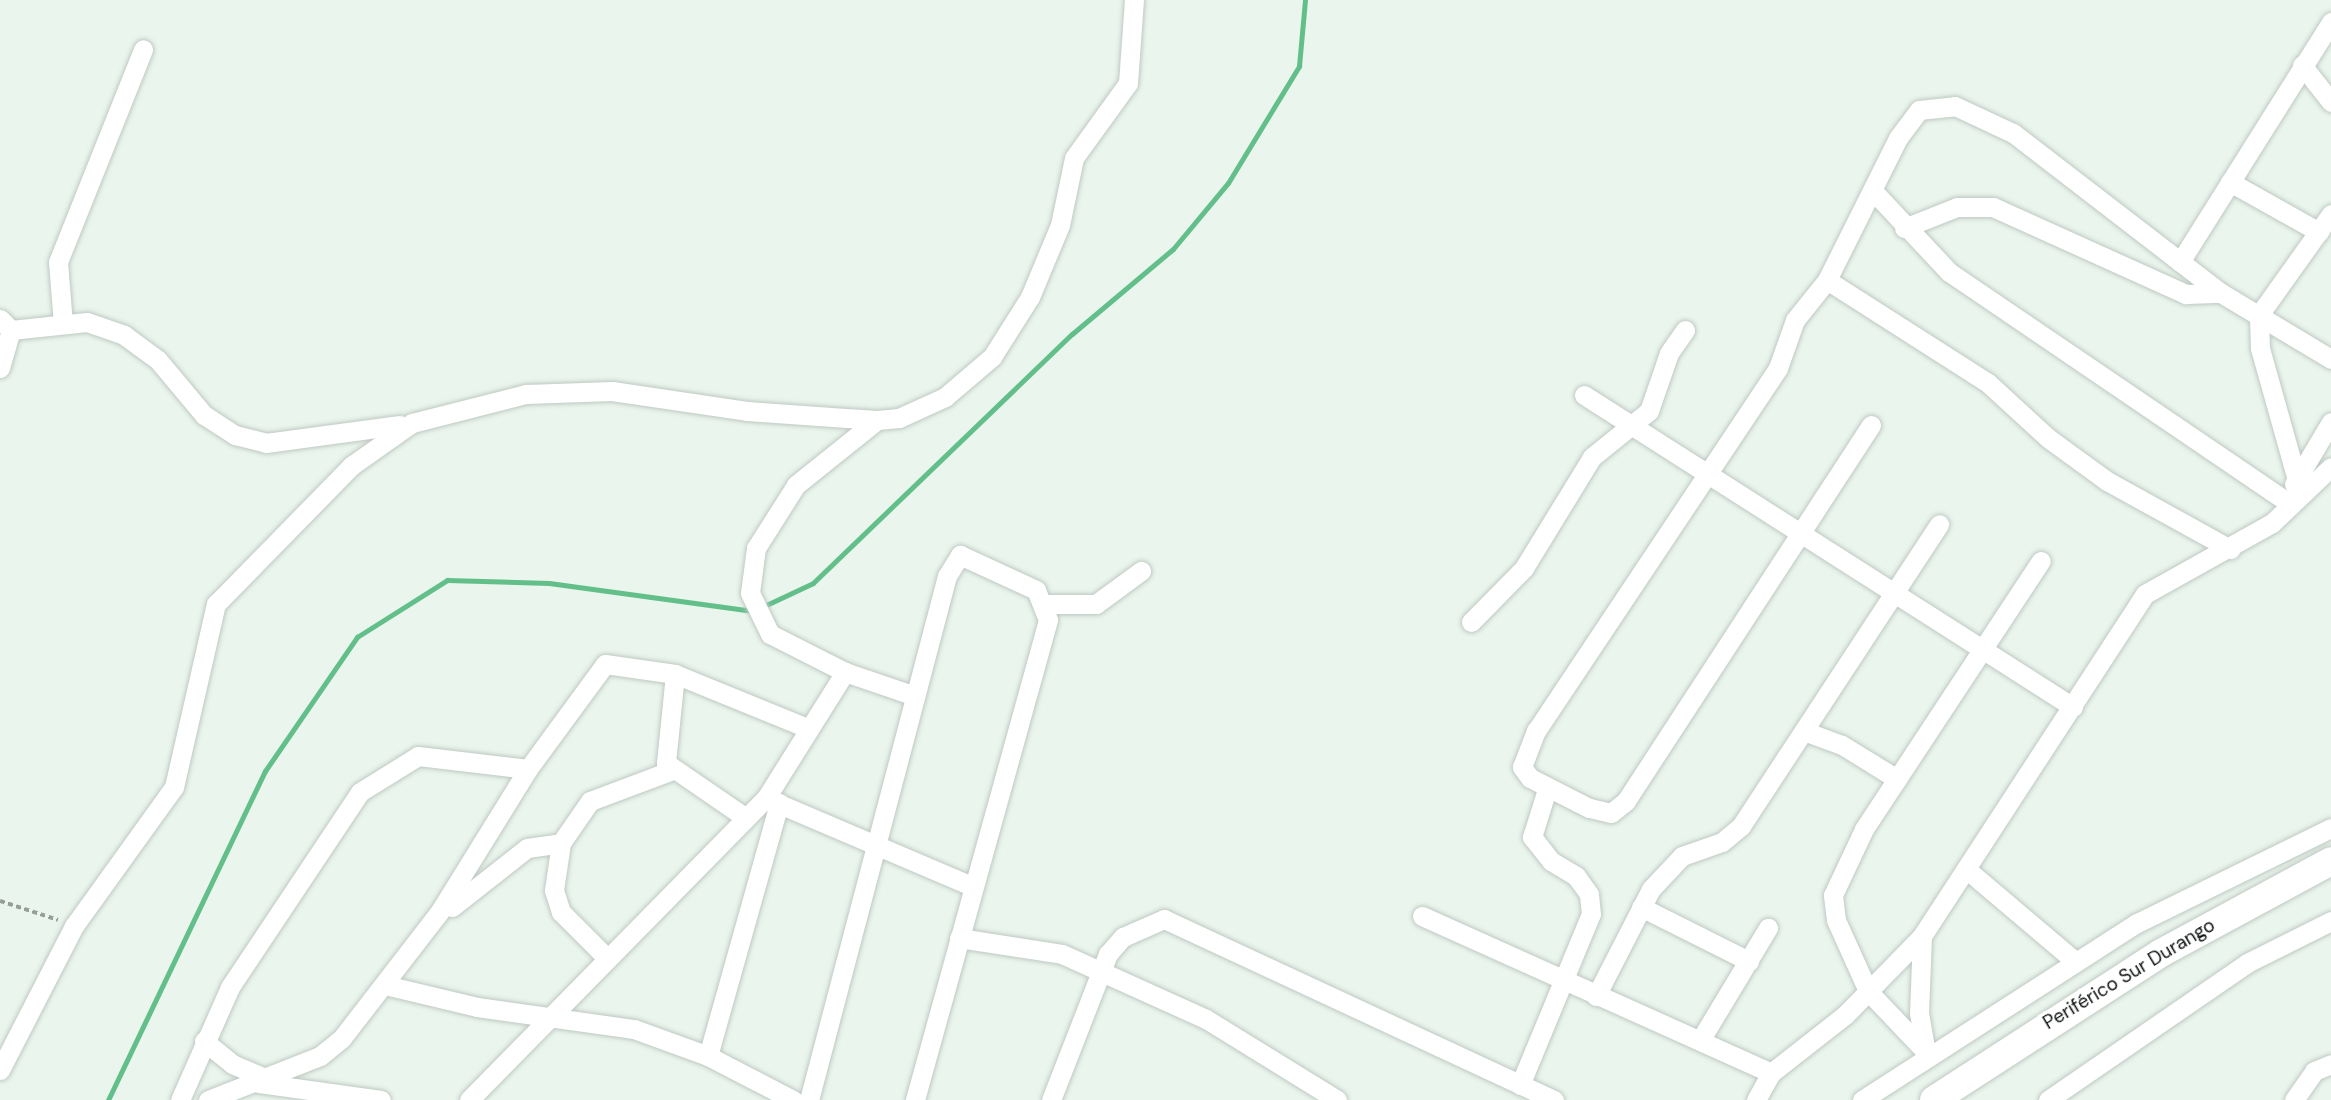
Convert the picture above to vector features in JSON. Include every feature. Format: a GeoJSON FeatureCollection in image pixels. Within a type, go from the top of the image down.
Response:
{"type":"FeatureCollection","features":[{"type":"Feature","properties":{"kind":"highway","name":"Periférico Sur Durango"},"geometry":{"type":"LineString","coordinates":[[1934,1100],[2161,953],[2331,861]]}},
{"type":"Feature","properties":{"kind":"street"},"geometry":{"type":"LineString","coordinates":[[0,368],[6,325],[87,322],[143,346],[180,393],[235,435],[293,442],[412,423],[526,394],[566,391],[877,420],[899,418],[945,397],[973,377],[1009,334],[1049,256],[1074,158],[1128,83],[1134,0]]}},
{"type":"Feature","properties":{"kind":"street"},"geometry":{"type":"LineString","coordinates":[[2180,262],[2331,22]]}},
{"type":"Feature","properties":{"kind":"street"},"geometry":{"type":"LineString","coordinates":[[63,324],[58,262],[144,49]]}},
{"type":"Feature","properties":{"kind":"street"},"geometry":{"type":"LineString","coordinates":[[2302,65],[2331,102]]}},
{"type":"Feature","properties":{"kind":"street"},"geometry":{"type":"LineString","coordinates":[[1871,425],[1618,809],[1589,808],[1547,789],[1522,767],[1531,742],[1778,369],[1794,320],[1827,280],[1875,192],[1906,124],[1934,104],[1955,106],[2014,133],[2221,293],[2331,359]]}},
{"type":"Feature","properties":{"kind":"street"},"geometry":{"type":"LineString","coordinates":[[2230,182],[2319,232]]}},
{"type":"Feature","properties":{"kind":"street"},"geometry":{"type":"LineString","coordinates":[[1875,192],[1904,228],[1949,272],[2284,500]]}},
{"type":"Feature","properties":{"kind":"street"},"geometry":{"type":"LineString","coordinates":[[1904,228],[1957,207],[1993,207],[2186,294],[2221,293]]}},
{"type":"Feature","properties":{"kind":"street"},"geometry":{"type":"LineString","coordinates":[[2297,480],[2260,348],[2259,314],[2331,214]]}},
{"type":"Feature","properties":{"kind":"street"},"geometry":{"type":"LineString","coordinates":[[1827,280],[1989,383],[2048,438],[2107,481],[2230,550]]}},
{"type":"Feature","properties":{"kind":"street"},"geometry":{"type":"LineString","coordinates":[[1471,622],[1524,569],[1592,457],[1649,411],[1669,353],[1685,330]]}},
{"type":"Feature","properties":{"kind":"street"},"geometry":{"type":"LineString","coordinates":[[1584,395],[1707,477],[2073,707]]}},
{"type":"Feature","properties":{"kind":"street"},"geometry":{"type":"LineString","coordinates":[[877,420],[796,485],[770,522],[751,568],[750,593],[770,634],[845,672],[915,696]]}},
{"type":"Feature","properties":{"kind":"street"},"geometry":{"type":"LineString","coordinates":[[2272,523],[2331,422]]}},
{"type":"Feature","properties":{"kind":"street"},"geometry":{"type":"LineString","coordinates":[[0,1070],[74,926],[174,787],[216,604],[351,466],[412,423]]}},
{"type":"Feature","properties":{"kind":"street"},"geometry":{"type":"LineString","coordinates":[[1756,1100],[1771,1073],[1868,991],[1922,936],[2144,594],[2230,550],[2272,523],[2331,467]]}},
{"type":"Feature","properties":{"kind":"street"},"geometry":{"type":"LineString","coordinates":[[1596,996],[1642,907],[1682,856],[1733,835],[1940,524]]}},
{"type":"Feature","properties":{"kind":"street"},"geometry":{"type":"LineString","coordinates":[[809,1100],[915,696],[955,558],[967,556],[1016,578],[1046,604],[1096,604],[1141,571]]}},
{"type":"Feature","properties":{"kind":"street"},"geometry":{"type":"LineString","coordinates":[[1927,1053],[1868,991],[1836,920],[1833,895],[1840,870],[2041,561]]}},
{"type":"Feature","properties":{"kind":"street"},"geometry":{"type":"LineString","coordinates":[[915,1100],[972,886],[1042,643],[1046,604]]}},
{"type":"Feature","properties":{"kind":"street"},"geometry":{"type":"LineString","coordinates":[[208,1100],[320,1056],[385,985],[418,939],[528,769],[605,664],[675,674],[807,728]]}},
{"type":"Feature","properties":{"kind":"street"},"geometry":{"type":"LineString","coordinates":[[708,1056],[772,801],[807,728],[845,672]]}},
{"type":"Feature","properties":{"kind":"street"},"geometry":{"type":"LineString","coordinates":[[675,674],[665,752],[670,771],[746,818]]}},
{"type":"Feature","properties":{"kind":"street"},"geometry":{"type":"LineString","coordinates":[[1804,731],[1842,745],[1897,779]]}},
{"type":"Feature","properties":{"kind":"street"},"geometry":{"type":"LineString","coordinates":[[180,1100],[204,1041],[267,929],[378,775],[418,756],[528,769]]}},
{"type":"Feature","properties":{"kind":"street"},"geometry":{"type":"LineString","coordinates":[[606,957],[561,912],[554,890],[562,843],[590,801],[670,771]]}},
{"type":"Feature","properties":{"kind":"street"},"geometry":{"type":"LineString","coordinates":[[1520,1085],[1567,982],[1591,914],[1589,894],[1576,876],[1550,861],[1532,837],[1547,789]]}},
{"type":"Feature","properties":{"kind":"street"},"geometry":{"type":"LineString","coordinates":[[772,801],[972,886]]}},
{"type":"Feature","properties":{"kind":"street"},"geometry":{"type":"LineString","coordinates":[[469,1100],[547,1015],[746,818],[772,801]]}},
{"type":"Feature","properties":{"kind":"street"},"geometry":{"type":"LineString","coordinates":[[1861,1100],[1927,1053],[2137,923],[2331,828]]}},
{"type":"Feature","properties":{"kind":"street"},"geometry":{"type":"LineString","coordinates":[[418,939],[489,872],[527,848],[562,843]]}},
{"type":"Feature","properties":{"kind":"street"},"geometry":{"type":"LineString","coordinates":[[1966,869],[2075,961]]}},
{"type":"Feature","properties":{"kind":"street"},"geometry":{"type":"LineString","coordinates":[[1642,907],[1749,961]]}},
{"type":"Feature","properties":{"kind":"street"},"geometry":{"type":"LineString","coordinates":[[1422,916],[1596,996],[1701,1039],[1771,1073]]}},
{"type":"Feature","properties":{"kind":"street"},"geometry":{"type":"LineString","coordinates":[[1051,1100],[1097,974],[1123,937],[1144,925],[1164,919],[1189,925],[1554,1100]]}},
{"type":"Feature","properties":{"kind":"street"},"geometry":{"type":"LineString","coordinates":[[2048,1100],[2247,963],[2331,921]]}},
{"type":"Feature","properties":{"kind":"street"},"geometry":{"type":"LineString","coordinates":[[1701,1039],[1768,928]]}},
{"type":"Feature","properties":{"kind":"street"},"geometry":{"type":"LineString","coordinates":[[1922,936],[1919,1013],[1927,1053]]}},
{"type":"Feature","properties":{"kind":"street"},"geometry":{"type":"LineString","coordinates":[[959,938],[1062,954],[1097,974],[1206,1019],[1336,1100]]}},
{"type":"Feature","properties":{"kind":"street"},"geometry":{"type":"LineString","coordinates":[[385,985],[634,1029],[708,1056],[793,1100]]}},
{"type":"Feature","properties":{"kind":"street"},"geometry":{"type":"LineString","coordinates":[[204,1041],[256,1079],[382,1100]]}},
{"type":"Feature","properties":{"kind":"street"},"geometry":{"type":"LineString","coordinates":[[2294,1100],[2314,1071],[2331,1064]]}},
{"type":"Feature","properties":{"kind":"path"},"geometry":{"type":"LineString","coordinates":[[0,901],[74,926]]}},
{"type":"Feature","properties":{"kind":"waterway"},"geometry":{"type":"LineString","coordinates":[[762,607],[813,583],[1072,334],[1173,249],[1228,183],[1299,66],[1305,0]]}},
{"type":"Feature","properties":{"kind":"waterway"},"geometry":{"type":"LineString","coordinates":[[108,1100],[265,771],[357,637],[447,580],[549,583],[753,611]]}}]}
